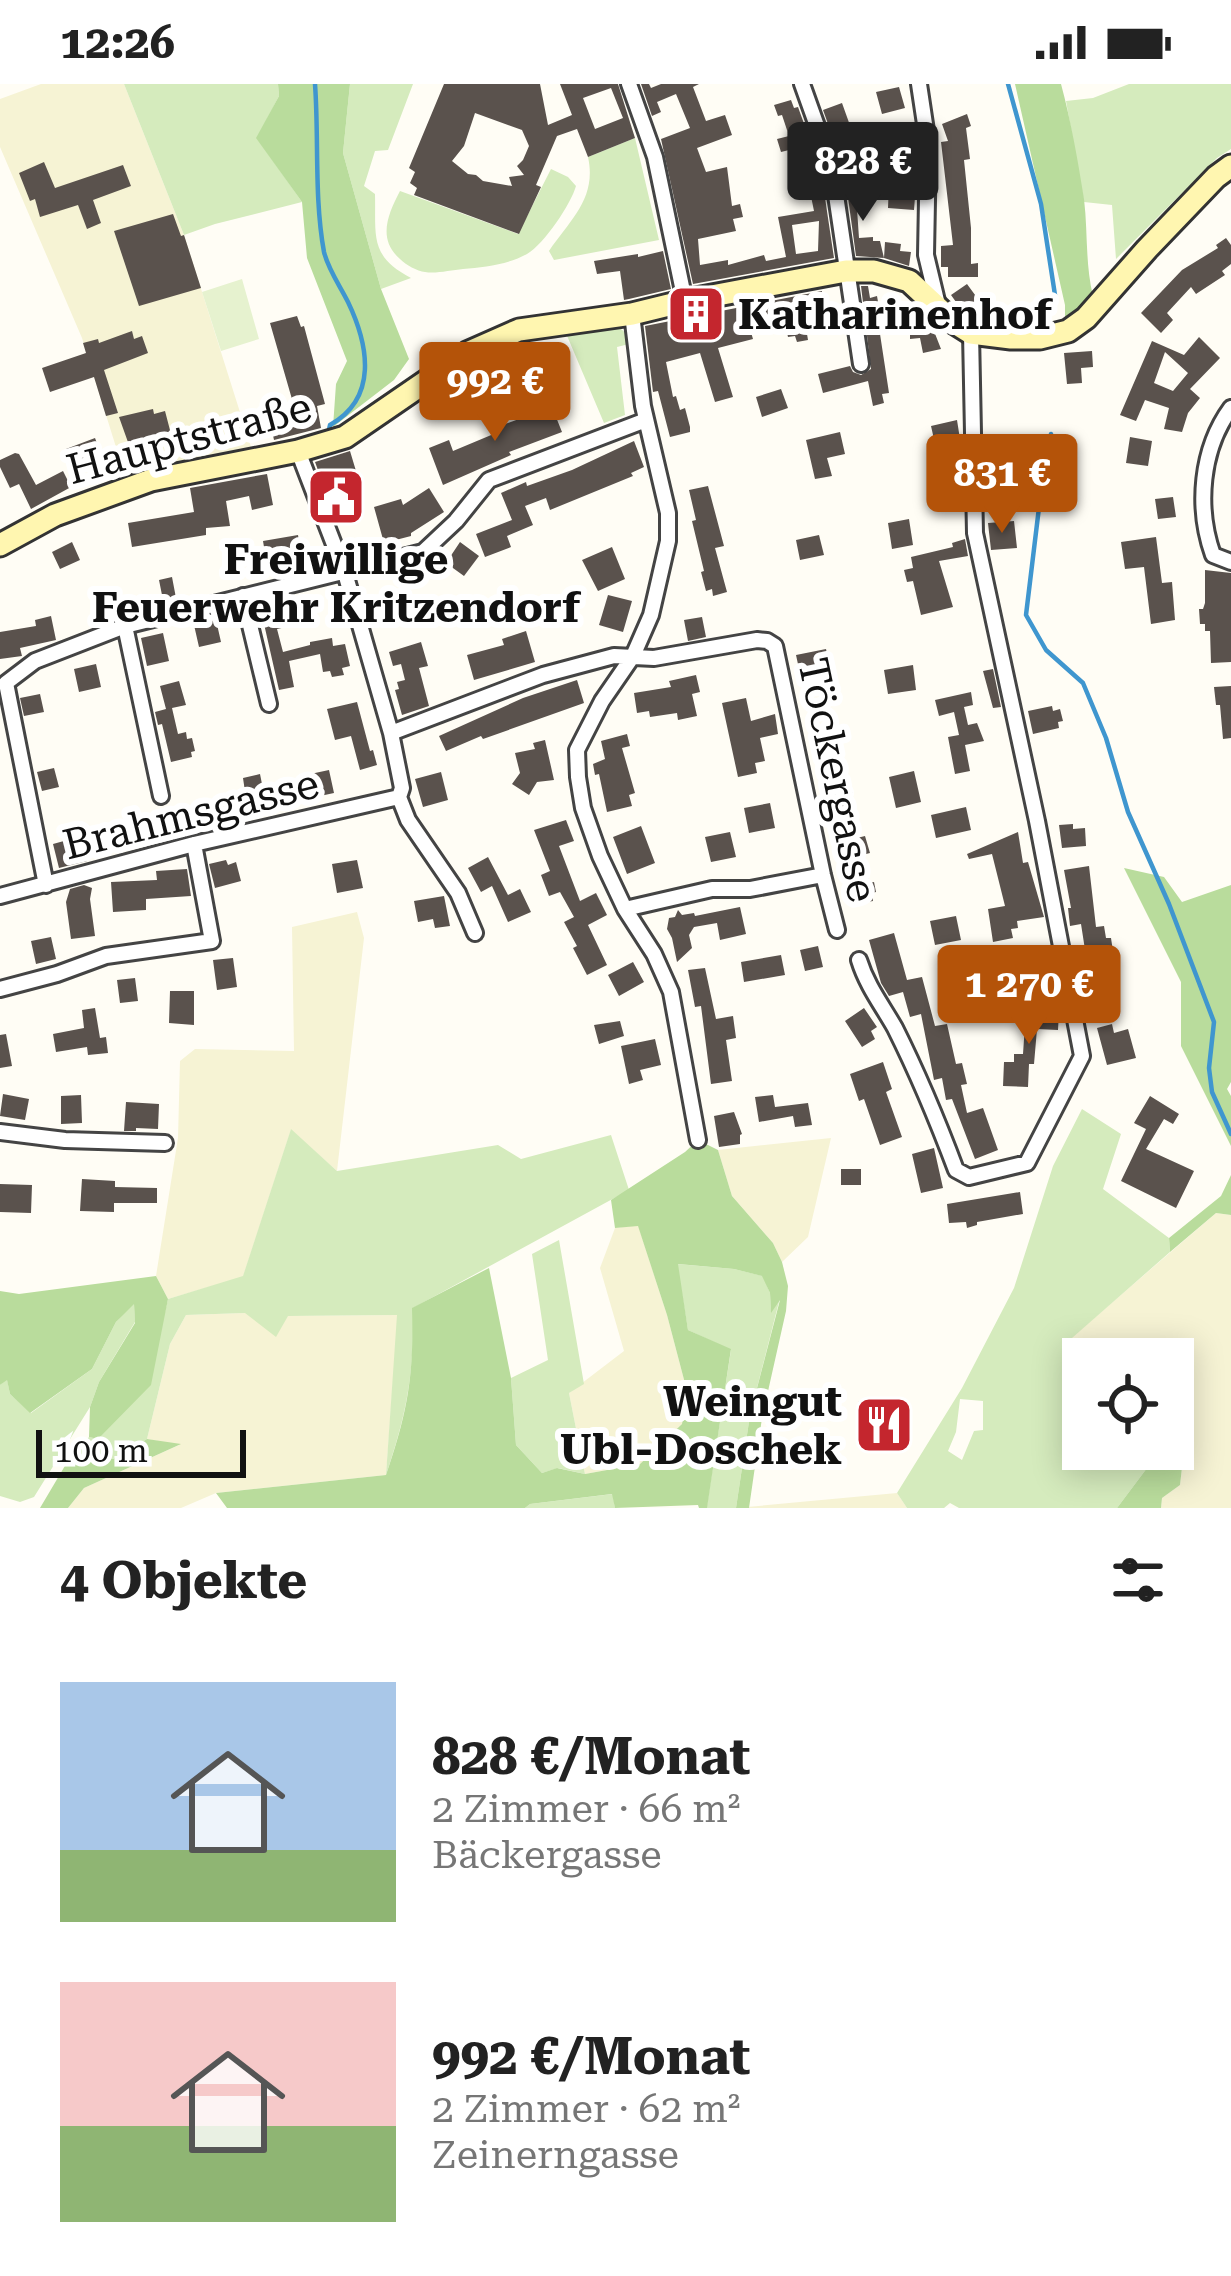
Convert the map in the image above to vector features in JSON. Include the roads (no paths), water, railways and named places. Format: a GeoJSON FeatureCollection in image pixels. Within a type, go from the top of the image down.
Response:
{"type":"FeatureCollection","features":[{"type":"Feature","properties":{"kind":"main road"},"geometry":{"type":"LineString","coordinates":[[971,333],[1040,338],[1068,332],[1231,166]]}},
{"type":"Feature","properties":{"kind":"main road","name":"Hauptstraße"},"geometry":{"type":"LineString","coordinates":[[0,545],[55,515],[151,480],[345,437],[469,352],[519,330],[632,314],[846,271],[874,271],[909,280],[971,333]]}},
{"type":"Feature","properties":{"kind":"street"},"geometry":{"type":"LineString","coordinates":[[628,84],[655,157],[685,301]]}},
{"type":"Feature","properties":{"kind":"street"},"geometry":{"type":"LineString","coordinates":[[802,84],[832,168],[861,364]]}},
{"type":"Feature","properties":{"kind":"street"},"geometry":{"type":"LineString","coordinates":[[919,84],[928,144],[926,255],[938,305]]}},
{"type":"Feature","properties":{"kind":"street"},"geometry":{"type":"LineString","coordinates":[[632,314],[646,420],[668,514],[668,541],[651,615],[633,656],[602,701],[577,750],[584,808],[600,856],[670,992],[698,1140]]}},
{"type":"Feature","properties":{"kind":"street","name":"Töckergasse"},"geometry":{"type":"LineString","coordinates":[[859,960],[934,1111],[956,1170],[969,1177],[1027,1163],[1082,1056],[975,533],[971,333]]}},
{"type":"Feature","properties":{"kind":"street"},"geometry":{"type":"LineString","coordinates":[[1231,407],[1207,453],[1205,493],[1208,542],[1213,555],[1231,562]]}},
{"type":"Feature","properties":{"kind":"street"},"geometry":{"type":"LineString","coordinates":[[46,885],[6,682],[35,661],[124,626],[424,552],[489,480],[646,420]]}},
{"type":"Feature","properties":{"kind":"street"},"geometry":{"type":"LineString","coordinates":[[298,451],[345,573],[391,733],[402,788],[399,797],[408,820],[458,893],[475,933]]}},
{"type":"Feature","properties":{"kind":"street"},"geometry":{"type":"LineString","coordinates":[[243,596],[269,704]]}},
{"type":"Feature","properties":{"kind":"street"},"geometry":{"type":"LineString","coordinates":[[124,626],[160,796]]}},
{"type":"Feature","properties":{"kind":"street","name":"Töckergasse"},"geometry":{"type":"LineString","coordinates":[[633,656],[654,658],[757,640],[776,646],[837,930]]}},
{"type":"Feature","properties":{"kind":"street"},"geometry":{"type":"LineString","coordinates":[[391,733],[543,675],[614,656],[633,656]]}},
{"type":"Feature","properties":{"kind":"street","name":"Brahmsgasse"},"geometry":{"type":"LineString","coordinates":[[0,896],[194,844],[399,797]]}},
{"type":"Feature","properties":{"kind":"street"},"geometry":{"type":"LineString","coordinates":[[0,989],[106,956],[212,941],[194,844]]}},
{"type":"Feature","properties":{"kind":"street"},"geometry":{"type":"LineString","coordinates":[[625,909],[712,889],[750,889],[823,875]]}},
{"type":"Feature","properties":{"kind":"street"},"geometry":{"type":"LineString","coordinates":[[0,1132],[165,1144]]}},
{"type":"Feature","properties":{"kind":"waterway"},"geometry":{"type":"LineString","coordinates":[[315,84],[324,252],[361,336],[365,370],[356,401],[330,425],[328,434]]}},
{"type":"Feature","properties":{"kind":"waterway"},"geometry":{"type":"LineString","coordinates":[[1008,84],[1041,204],[1055,295]]}},
{"type":"Feature","properties":{"kind":"waterway"},"geometry":{"type":"LineString","coordinates":[[1051,434],[1026,615],[1046,650],[1083,683],[1106,738],[1128,812],[1214,1022],[1209,1068],[1212,1092],[1231,1134]]}},
{"type":"Feature","properties":{"kind":"place","name":"Katharinenhof"},"geometry":{"type":"Point","coordinates":[696,314]}},
{"type":"Feature","properties":{"kind":"place","name":"Freiwillige Feuerwehr Kritzendorf"},"geometry":{"type":"Point","coordinates":[336,497]}},
{"type":"Feature","properties":{"kind":"place","name":"Weingut Ubl-Doschek"},"geometry":{"type":"Point","coordinates":[884,1425]}}]}
